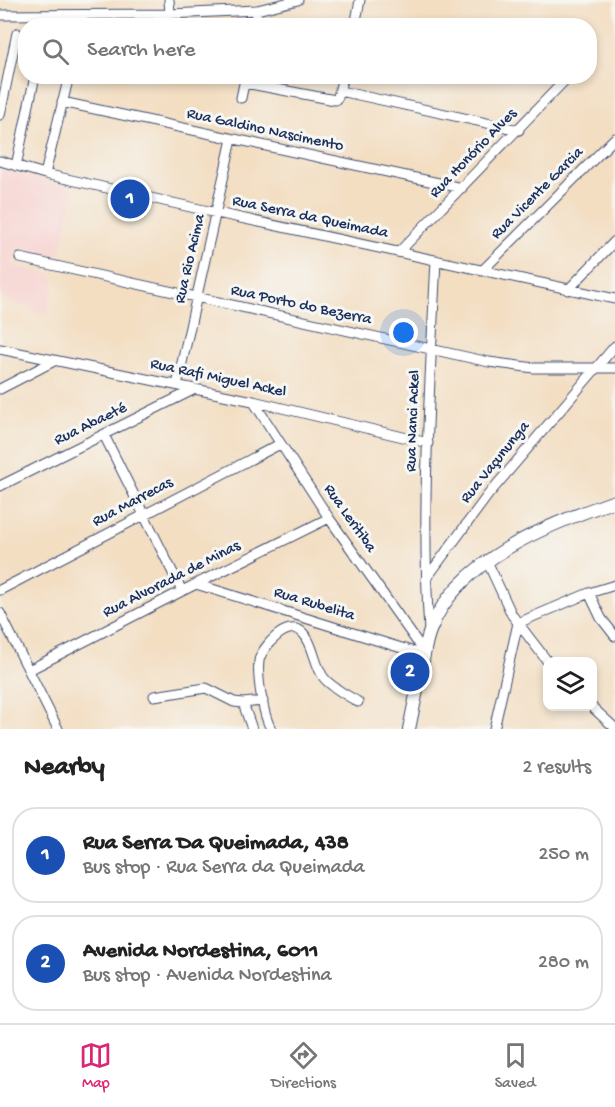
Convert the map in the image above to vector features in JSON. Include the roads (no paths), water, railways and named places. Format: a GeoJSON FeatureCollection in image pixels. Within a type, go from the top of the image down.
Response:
{"type":"FeatureCollection","features":[{"type":"Feature","properties":{"kind":"main road"},"geometry":{"type":"LineString","coordinates":[[409,729],[429,631],[443,604],[458,587],[487,561],[525,539],[573,516],[615,501]]}},
{"type":"Feature","properties":{"kind":"street"},"geometry":{"type":"LineString","coordinates":[[169,0],[176,18]]}},
{"type":"Feature","properties":{"kind":"street"},"geometry":{"type":"LineString","coordinates":[[238,11],[242,0]]}},
{"type":"Feature","properties":{"kind":"street"},"geometry":{"type":"LineString","coordinates":[[0,15],[175,14],[238,11],[257,10],[297,0]]}},
{"type":"Feature","properties":{"kind":"street"},"geometry":{"type":"LineString","coordinates":[[357,18],[360,0]]}},
{"type":"Feature","properties":{"kind":"street"},"geometry":{"type":"LineString","coordinates":[[256,18],[257,10]]}},
{"type":"Feature","properties":{"kind":"street"},"geometry":{"type":"LineString","coordinates":[[82,18],[83,14]]}},
{"type":"Feature","properties":{"kind":"street"},"geometry":{"type":"LineString","coordinates":[[0,115],[17,33]]}},
{"type":"Feature","properties":{"kind":"street"},"geometry":{"type":"LineString","coordinates":[[16,166],[33,84]]}},
{"type":"Feature","properties":{"kind":"street"},"geometry":{"type":"LineString","coordinates":[[45,174],[67,84]]}},
{"type":"Feature","properties":{"kind":"street"},"geometry":{"type":"LineString","coordinates":[[241,98],[244,84]]}},
{"type":"Feature","properties":{"kind":"street"},"geometry":{"type":"LineString","coordinates":[[262,84],[332,100],[337,99],[341,84]]}},
{"type":"Feature","properties":{"kind":"street","name":"Rua Honório Alves"},"geometry":{"type":"LineString","coordinates":[[399,252],[562,84]]}},
{"type":"Feature","properties":{"kind":"street"},"geometry":{"type":"LineString","coordinates":[[340,91],[519,130]]}},
{"type":"Feature","properties":{"kind":"street","name":"Rua Galdino Nascimento"},"geometry":{"type":"LineString","coordinates":[[62,102],[462,188]]}},
{"type":"Feature","properties":{"kind":"street","name":"Rua Vicente Garcia"},"geometry":{"type":"LineString","coordinates":[[482,271],[615,138]]}},
{"type":"Feature","properties":{"kind":"street","name":"Rua Rio Acima"},"geometry":{"type":"LineString","coordinates":[[177,385],[232,139]]}},
{"type":"Feature","properties":{"kind":"street","name":"Rua Serra da Queimada"},"geometry":{"type":"LineString","coordinates":[[0,161],[45,174],[217,213],[615,299]]}},
{"type":"Feature","properties":{"kind":"street"},"geometry":{"type":"LineString","coordinates":[[568,290],[615,241]]}},
{"type":"Feature","properties":{"kind":"street","name":"Rua Porto do Bezerra"},"geometry":{"type":"LineString","coordinates":[[20,258],[431,350],[513,366],[561,369],[615,368]]}},
{"type":"Feature","properties":{"kind":"street","name":"Rua Nanci Ackel"},"geometry":{"type":"LineString","coordinates":[[429,631],[426,581],[428,443],[436,260]]}},
{"type":"Feature","properties":{"kind":"street","name":"Rua Vaçununga"},"geometry":{"type":"LineString","coordinates":[[426,581],[488,495],[593,369],[615,346]]}},
{"type":"Feature","properties":{"kind":"street","name":"Rua Rafi Miguel Ackel"},"geometry":{"type":"LineString","coordinates":[[0,349],[253,401],[428,443]]}},
{"type":"Feature","properties":{"kind":"street"},"geometry":{"type":"LineString","coordinates":[[0,389],[54,361]]}},
{"type":"Feature","properties":{"kind":"street","name":"Rua Abaeté"},"geometry":{"type":"LineString","coordinates":[[0,486],[195,389]]}},
{"type":"Feature","properties":{"kind":"street","name":"Rua Leritiba"},"geometry":{"type":"LineString","coordinates":[[253,401],[329,518],[424,654]]}},
{"type":"Feature","properties":{"kind":"street"},"geometry":{"type":"LineString","coordinates":[[104,435],[182,591]]}},
{"type":"Feature","properties":{"kind":"street","name":"Rua Marrecas"},"geometry":{"type":"LineString","coordinates":[[0,590],[280,444]]}},
{"type":"Feature","properties":{"kind":"street","name":"Rua Alvorada de Minas"},"geometry":{"type":"LineString","coordinates":[[29,670],[329,518]]}},
{"type":"Feature","properties":{"kind":"street"},"geometry":{"type":"LineString","coordinates":[[487,561],[512,615],[544,657]]}},
{"type":"Feature","properties":{"kind":"street"},"geometry":{"type":"LineString","coordinates":[[426,581],[432,596],[443,604]]}},
{"type":"Feature","properties":{"kind":"street","name":"Rua Rubelita"},"geometry":{"type":"LineString","coordinates":[[196,584],[424,654]]}},
{"type":"Feature","properties":{"kind":"street"},"geometry":{"type":"LineString","coordinates":[[518,623],[589,593],[615,585]]}},
{"type":"Feature","properties":{"kind":"street"},"geometry":{"type":"LineString","coordinates":[[589,593],[601,618],[615,636]]}},
{"type":"Feature","properties":{"kind":"street"},"geometry":{"type":"LineString","coordinates":[[0,613],[58,729]]}},
{"type":"Feature","properties":{"kind":"street"},"geometry":{"type":"LineString","coordinates":[[494,729],[518,623]]}},
{"type":"Feature","properties":{"kind":"street"},"geometry":{"type":"LineString","coordinates":[[271,729],[263,701],[259,672],[261,655],[281,631],[290,628],[303,633],[323,677],[358,702]]}},
{"type":"Feature","properties":{"kind":"street"},"geometry":{"type":"LineString","coordinates":[[154,696],[206,688],[234,702],[243,704],[263,701]]}},
{"type":"Feature","properties":{"kind":"street"},"geometry":{"type":"LineString","coordinates":[[243,704],[252,729]]}},
{"type":"Feature","properties":{"kind":"street"},"geometry":{"type":"LineString","coordinates":[[596,711],[615,728]]}},
{"type":"Feature","properties":{"kind":"place","name":"Rua Serra Da Queimada, 438"},"geometry":{"type":"Point","coordinates":[130,199]}},
{"type":"Feature","properties":{"kind":"place","name":"Avenida Nordestina, 6011"},"geometry":{"type":"Point","coordinates":[410,672]}}]}
